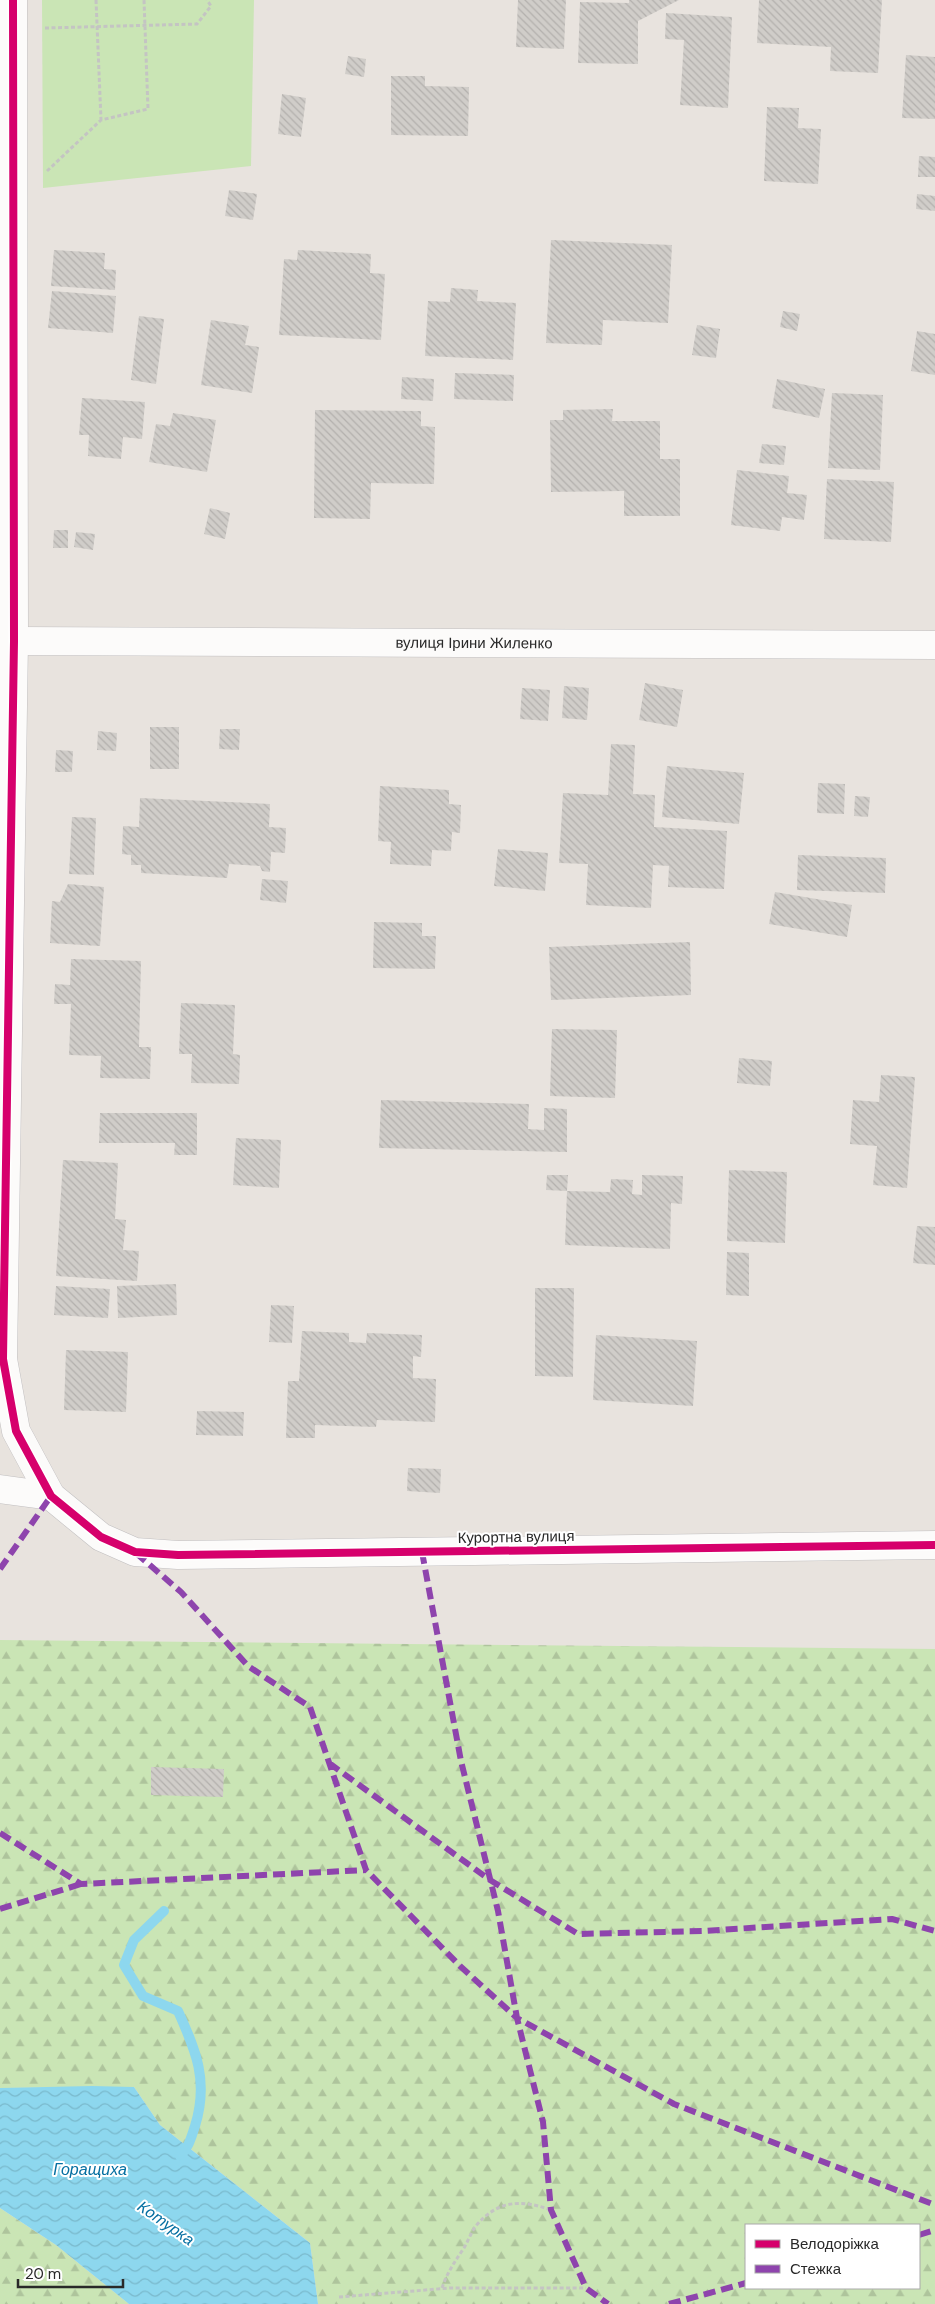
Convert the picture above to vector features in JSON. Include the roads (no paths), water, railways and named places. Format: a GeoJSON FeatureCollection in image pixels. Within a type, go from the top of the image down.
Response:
{"type":"FeatureCollection","features":[{"type":"Feature","properties":{"kind":"street"},"geometry":{"type":"LineString","coordinates":[[13,0],[14,641],[3,1358],[16,1431],[51,1496]]}},
{"type":"Feature","properties":{"kind":"street","name":"вулиця Ірини Жиленко"},"geometry":{"type":"LineString","coordinates":[[14,641],[935,645]]}},
{"type":"Feature","properties":{"kind":"street"},"geometry":{"type":"LineString","coordinates":[[0,1489],[51,1496]]}},
{"type":"Feature","properties":{"kind":"street","name":"Курортна вулиця"},"geometry":{"type":"LineString","coordinates":[[51,1496],[101,1537],[135,1552],[178,1555],[935,1545]]}},
{"type":"Feature","properties":{"kind":"water","name":"Горащиха"},"geometry":{"type":"Polygon","coordinates":[[[134,2087],[160,2125],[310,2243],[318,2304],[129,2304],[56,2245],[0,2208],[0,2088],[134,2087]]]}},
{"type":"Feature","properties":{"kind":"waterway"},"geometry":{"type":"LineString","coordinates":[[164,1911],[134,1940],[124,1965],[143,1996],[178,2011],[195,2053],[201,2080],[199,2110],[189,2142],[180,2156]]}},
{"type":"Feature","properties":{"kind":"water label","name":"Котурка"},"geometry":{"type":"Point","coordinates":[166,2223]}}]}
